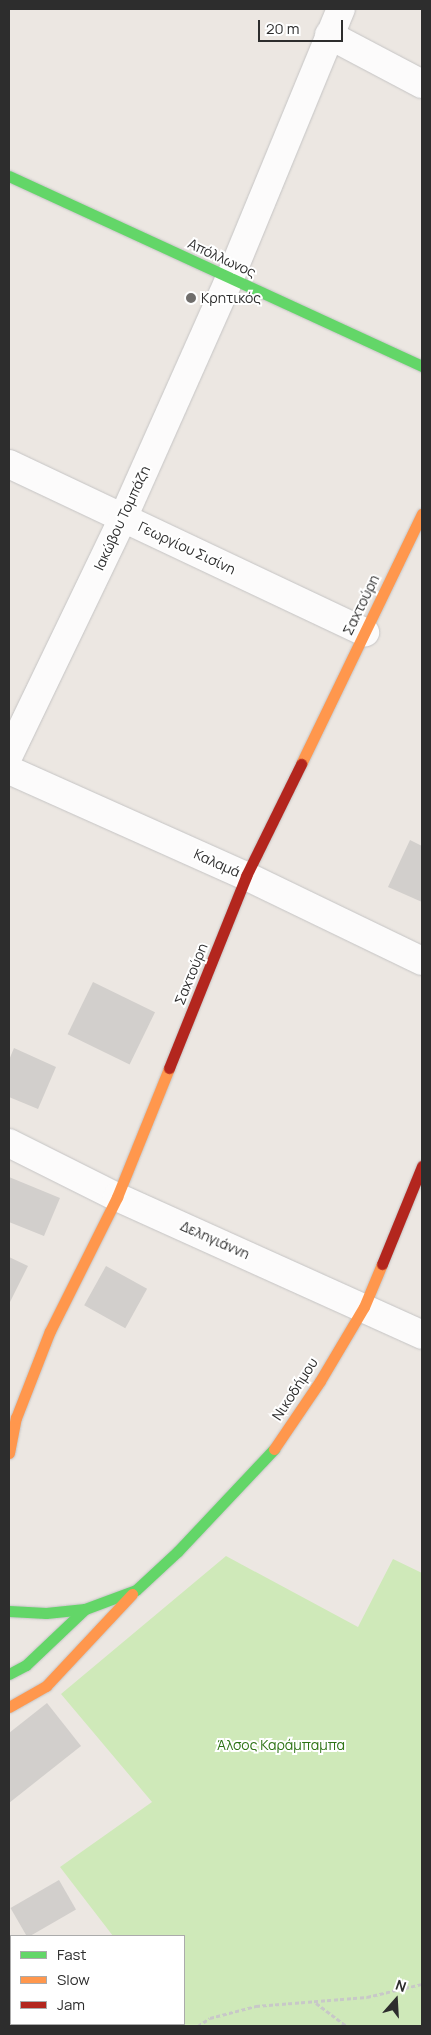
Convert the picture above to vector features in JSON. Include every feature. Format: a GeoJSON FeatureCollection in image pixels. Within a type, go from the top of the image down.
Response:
{"type":"FeatureCollection","features":[{"type":"Feature","properties":{"kind":"street","name":"Ιακώβου Τομπάζη"},"geometry":{"type":"LineString","coordinates":[[9,755],[123,518],[230,278],[341,9]]}},
{"type":"Feature","properties":{"kind":"street"},"geometry":{"type":"LineString","coordinates":[[329,36],[422,84]]}},
{"type":"Feature","properties":{"kind":"street","name":"Απόλλωνος"},"geometry":{"type":"LineString","coordinates":[[9,176],[422,366]]}},
{"type":"Feature","properties":{"kind":"street","name":"Γεωργίου Σισίνη"},"geometry":{"type":"LineString","coordinates":[[9,464],[365,632]]}},
{"type":"Feature","properties":{"kind":"street","name":"Σαχτούρη"},"geometry":{"type":"LineString","coordinates":[[9,1453],[16,1418],[50,1330],[117,1197],[246,876],[422,514]]}},
{"type":"Feature","properties":{"kind":"street","name":"Καλαμά"},"geometry":{"type":"LineString","coordinates":[[9,770],[246,876],[422,961]]}},
{"type":"Feature","properties":{"kind":"street","name":"Δεληγιάννη"},"geometry":{"type":"LineString","coordinates":[[9,1143],[117,1197],[364,1307],[422,1335]]}},
{"type":"Feature","properties":{"kind":"street","name":"Νικοδήμου"},"geometry":{"type":"LineString","coordinates":[[9,1707],[46,1686],[136,1590],[178,1551],[276,1446],[320,1381],[364,1307],[422,1166]]}},
{"type":"Feature","properties":{"kind":"street","name":"Νικοδήμου"},"geometry":{"type":"LineString","coordinates":[[9,1674],[26,1665],[85,1609],[136,1590]]}},
{"type":"Feature","properties":{"kind":"street"},"geometry":{"type":"LineString","coordinates":[[9,1611],[46,1612],[85,1609]]}},
{"type":"Feature","properties":{"kind":"path"},"geometry":{"type":"LineString","coordinates":[[198,2026],[210,2018],[256,2006],[367,1997],[422,1984]]}},
{"type":"Feature","properties":{"kind":"path"},"geometry":{"type":"LineString","coordinates":[[315,2002],[346,2026]]}},
{"type":"Feature","properties":{"kind":"green space","name":"Άλσος Καράμπαμπα"},"geometry":{"type":"Polygon","coordinates":[[[226,1556],[358,1627],[393,1559],[422,1573],[422,2026],[166,2026],[185,2025],[185,1935],[112,1935],[60,1867],[152,1802],[61,1694],[226,1556]]]}},
{"type":"Feature","properties":{"kind":"building"},"geometry":{"type":"Polygon","coordinates":[[[410,840],[422,846],[422,902],[388,887],[410,840]]]}},
{"type":"Feature","properties":{"kind":"building"},"geometry":{"type":"Polygon","coordinates":[[[93,982],[155,1012],[130,1064],[68,1034],[93,982]]]}},
{"type":"Feature","properties":{"kind":"building"},"geometry":{"type":"Polygon","coordinates":[[[14,1048],[56,1067],[38,1109],[9,1097],[9,1060],[14,1048]]]}},
{"type":"Feature","properties":{"kind":"building"},"geometry":{"type":"Polygon","coordinates":[[[9,1177],[60,1198],[44,1236],[9,1222],[9,1177]]]}},
{"type":"Feature","properties":{"kind":"building"},"geometry":{"type":"Polygon","coordinates":[[[9,1257],[28,1266],[9,1304],[9,1257]]]}},
{"type":"Feature","properties":{"kind":"building"},"geometry":{"type":"Polygon","coordinates":[[[106,1266],[147,1289],[125,1328],[84,1305],[106,1266]]]}},
{"type":"Feature","properties":{"kind":"building"},"geometry":{"type":"Polygon","coordinates":[[[47,1703],[81,1746],[9,1803],[9,1733],[47,1703]]]}},
{"type":"Feature","properties":{"kind":"building"},"geometry":{"type":"Polygon","coordinates":[[[59,1880],[76,1909],[32,1935],[26,1935],[11,1908],[59,1880]]]}},
{"type":"Feature","properties":{"kind":"traffic: fast"},"geometry":{"type":"LineString","coordinates":[[9,176],[422,366]]}},
{"type":"Feature","properties":{"kind":"traffic: fast"},"geometry":{"type":"LineString","coordinates":[[9,1674],[26,1665],[85,1609],[136,1590],[178,1551],[274,1449]]}},
{"type":"Feature","properties":{"kind":"traffic: fast"},"geometry":{"type":"LineString","coordinates":[[9,1611],[46,1613],[85,1609]]}},
{"type":"Feature","properties":{"kind":"traffic: slow"},"geometry":{"type":"LineString","coordinates":[[301,764],[422,514]]}},
{"type":"Feature","properties":{"kind":"traffic: slow"},"geometry":{"type":"LineString","coordinates":[[9,1453],[16,1418],[50,1331],[117,1197],[169,1068]]}},
{"type":"Feature","properties":{"kind":"traffic: slow"},"geometry":{"type":"LineString","coordinates":[[274,1449],[320,1381],[364,1307],[382,1264]]}},
{"type":"Feature","properties":{"kind":"traffic: slow"},"geometry":{"type":"LineString","coordinates":[[9,1707],[46,1686],[132,1594]]}},
{"type":"Feature","properties":{"kind":"traffic: jam"},"geometry":{"type":"LineString","coordinates":[[169,1068],[246,876],[301,764]]}},
{"type":"Feature","properties":{"kind":"traffic: jam"},"geometry":{"type":"LineString","coordinates":[[382,1264],[422,1166]]}},
{"type":"Feature","properties":{"kind":"place","name":"Κρητικός"},"geometry":{"type":"Point","coordinates":[191,298]}}]}
